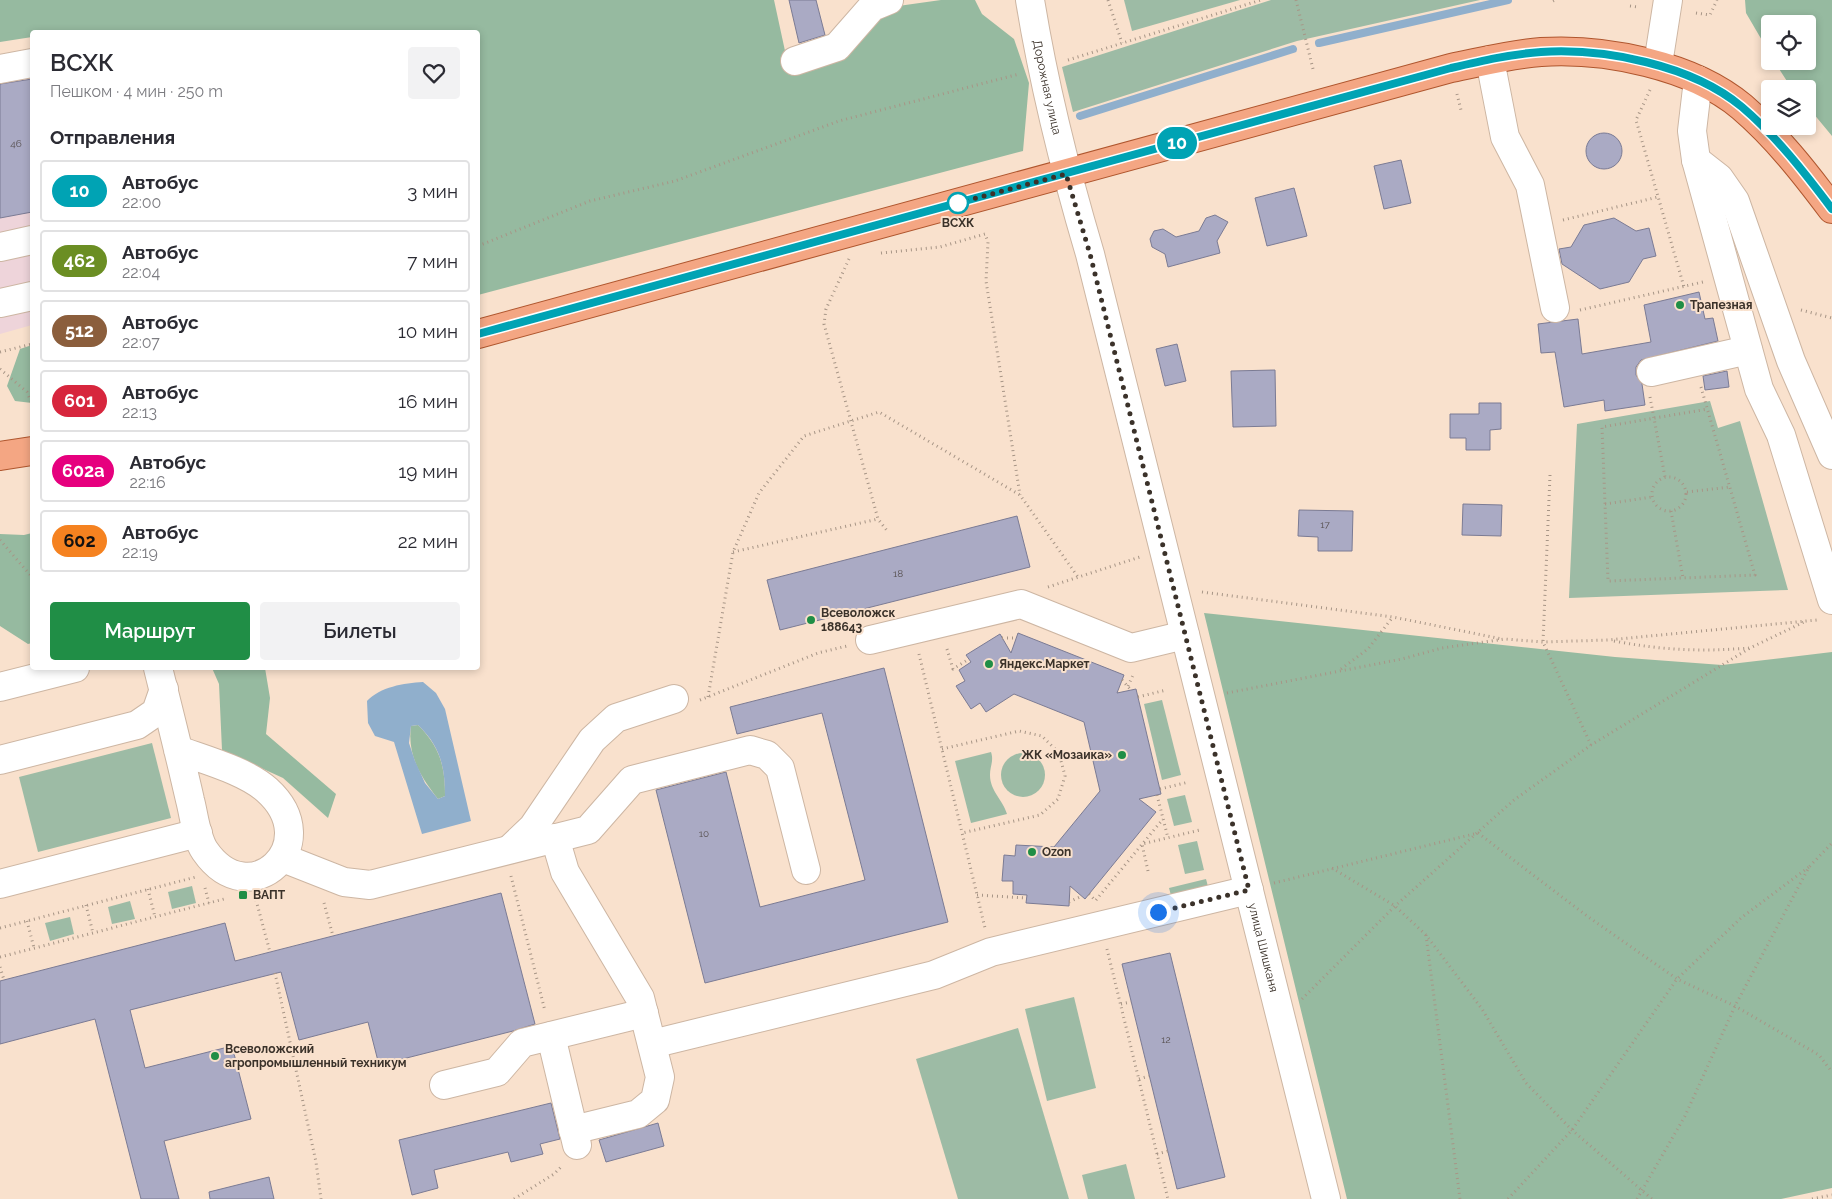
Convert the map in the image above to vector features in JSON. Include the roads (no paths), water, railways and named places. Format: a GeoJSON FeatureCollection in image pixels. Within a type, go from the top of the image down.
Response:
{"type":"FeatureCollection","features":[{"type":"Feature","properties":{"kind":"main road"},"geometry":{"type":"LineString","coordinates":[[480,333],[1443,70],[1542,52],[1606,54],[1654,76],[1698,80],[1741,106],[1779,144],[1832,209]]}},
{"type":"Feature","properties":{"kind":"main road"},"geometry":{"type":"LineString","coordinates":[[0,456],[30,451]]}},
{"type":"Feature","properties":{"kind":"street"},"geometry":{"type":"LineString","coordinates":[[795,61],[837,47],[872,7],[889,0]]}},
{"type":"Feature","properties":{"kind":"street","name":"Дорожная улица"},"geometry":{"type":"LineString","coordinates":[[1030,0],[1041,68],[1066,174]]}},
{"type":"Feature","properties":{"kind":"street"},"geometry":{"type":"LineString","coordinates":[[1654,76],[1668,0]]}},
{"type":"Feature","properties":{"kind":"street"},"geometry":{"type":"LineString","coordinates":[[1490,60],[1505,137],[1530,185],[1555,308]]}},
{"type":"Feature","properties":{"kind":"street"},"geometry":{"type":"LineString","coordinates":[[0,69],[30,63]]}},
{"type":"Feature","properties":{"kind":"street"},"geometry":{"type":"LineString","coordinates":[[1698,80],[1692,131],[1696,160],[1759,389],[1781,435],[1827,609]]}},
{"type":"Feature","properties":{"kind":"street"},"geometry":{"type":"LineString","coordinates":[[1696,160],[1719,178],[1735,201],[1791,361],[1832,455]]}},
{"type":"Feature","properties":{"kind":"street","name":"улица Шишканя"},"geometry":{"type":"LineString","coordinates":[[1066,174],[1090,254],[1326,1199]]}},
{"type":"Feature","properties":{"kind":"street"},"geometry":{"type":"LineString","coordinates":[[0,247],[30,240]]}},
{"type":"Feature","properties":{"kind":"street"},"geometry":{"type":"LineString","coordinates":[[0,303],[30,296]]}},
{"type":"Feature","properties":{"kind":"street"},"geometry":{"type":"LineString","coordinates":[[1650,372],[1748,350]]}},
{"type":"Feature","properties":{"kind":"street"},"geometry":{"type":"LineString","coordinates":[[870,640],[1020,604],[1131,648],[1185,635]]}},
{"type":"Feature","properties":{"kind":"street"},"geometry":{"type":"LineString","coordinates":[[0,687],[67,670]]}},
{"type":"Feature","properties":{"kind":"street"},"geometry":{"type":"LineString","coordinates":[[161,678],[178,750],[198,833],[204,850],[219,867],[234,874],[254,877],[270,871],[283,858],[289,842],[289,825],[283,810],[266,789],[250,778],[178,750]]}},
{"type":"Feature","properties":{"kind":"street"},"geometry":{"type":"LineString","coordinates":[[0,760],[137,725],[156,712],[161,678]]}},
{"type":"Feature","properties":{"kind":"street"},"geometry":{"type":"LineString","coordinates":[[508,850],[533,827],[592,740],[616,718],[685,700]]}},
{"type":"Feature","properties":{"kind":"street"},"geometry":{"type":"LineString","coordinates":[[283,858],[344,882],[370,885],[588,830],[632,780],[750,750],[768,755],[780,768],[806,870]]}},
{"type":"Feature","properties":{"kind":"street"},"geometry":{"type":"LineString","coordinates":[[0,884],[198,833]]}},
{"type":"Feature","properties":{"kind":"street"},"geometry":{"type":"LineString","coordinates":[[550,1036],[575,1137],[638,1114],[655,1100],[660,1077],[640,998],[565,872],[555,838]]}},
{"type":"Feature","properties":{"kind":"street"},"geometry":{"type":"LineString","coordinates":[[652,1044],[934,975],[1099,913],[1249,890]]}},
{"type":"Feature","properties":{"kind":"street"},"geometry":{"type":"LineString","coordinates":[[444,1085],[497,1072],[522,1043],[644,1013]]}},
{"type":"Feature","properties":{"kind":"water"},"geometry":{"type":"Polygon","coordinates":[[[423,682],[436,693],[445,709],[471,821],[422,834],[394,742],[375,736],[368,723],[367,701],[385,689],[423,682]],[[418,725],[411,726],[409,743],[425,783],[438,799],[445,796],[444,775],[440,757],[432,741],[418,725]]]}},
{"type":"Feature","properties":{"kind":"waterway"},"geometry":{"type":"LineString","coordinates":[[1319,43],[1508,0]]}},
{"type":"Feature","properties":{"kind":"waterway"},"geometry":{"type":"LineString","coordinates":[[1080,116],[1293,49]]}},
{"type":"Feature","properties":{"kind":"place","name":"ВСХК"},"geometry":{"type":"Point","coordinates":[958,203]}},
{"type":"Feature","properties":{"kind":"place","name":"Трапезная"},"geometry":{"type":"Point","coordinates":[1680,305]}},
{"type":"Feature","properties":{"kind":"place","name":"Всеволожск 188643"},"geometry":{"type":"Point","coordinates":[811,620]}},
{"type":"Feature","properties":{"kind":"place","name":"Яндекс.Маркет"},"geometry":{"type":"Point","coordinates":[989,664]}},
{"type":"Feature","properties":{"kind":"place","name":"ЖК «Мозаика»"},"geometry":{"type":"Point","coordinates":[1122,755]}},
{"type":"Feature","properties":{"kind":"place","name":"Ozon"},"geometry":{"type":"Point","coordinates":[1032,852]}},
{"type":"Feature","properties":{"kind":"place","name":"ВАПТ"},"geometry":{"type":"Point","coordinates":[243,895]}},
{"type":"Feature","properties":{"kind":"place","name":"Всеволожский агропромышленный техникум"},"geometry":{"type":"Point","coordinates":[215,1056]}}]}
